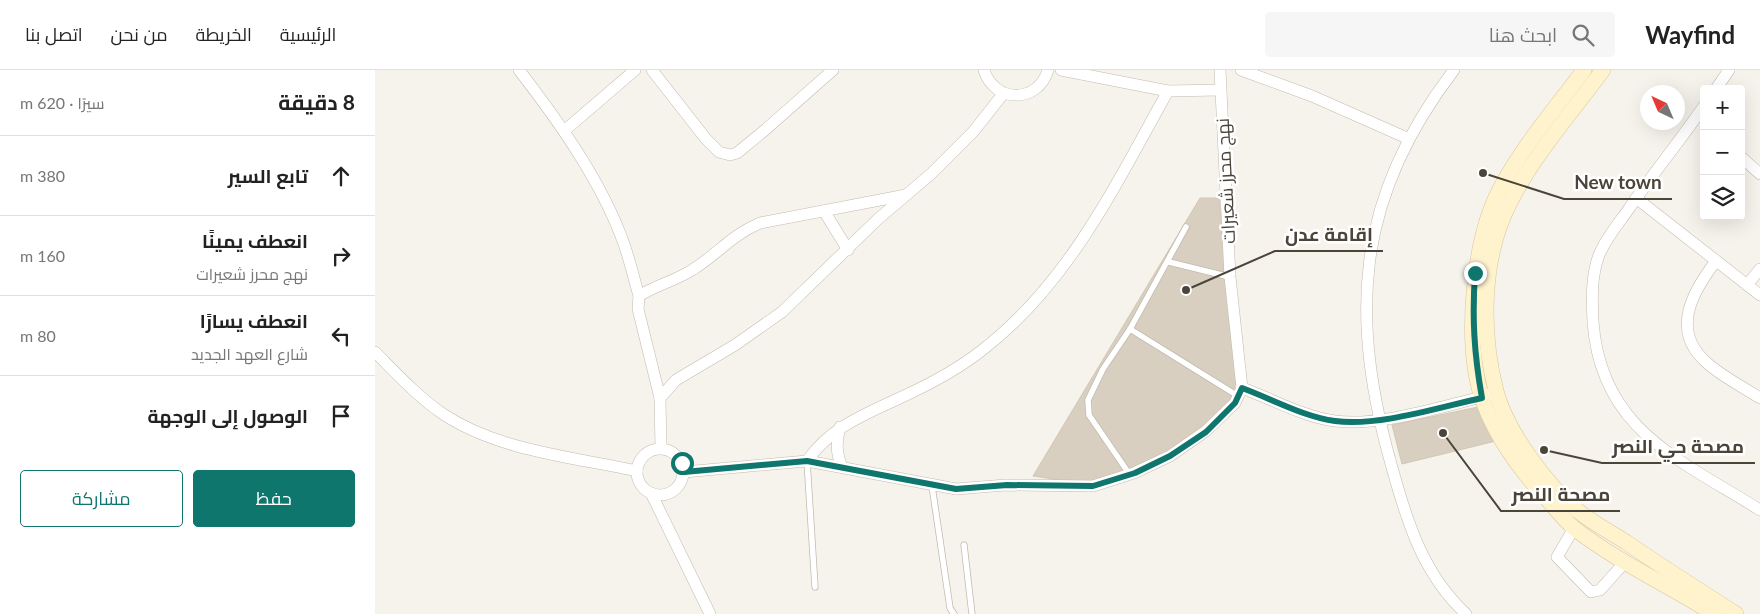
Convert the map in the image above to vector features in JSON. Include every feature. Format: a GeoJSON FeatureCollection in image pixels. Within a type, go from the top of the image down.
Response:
{"type":"FeatureCollection","features":[{"type":"Feature","properties":{"kind":"main road"},"geometry":{"type":"LineString","coordinates":[[1584,70],[1520,156],[1499,192],[1481,241],[1475,273],[1473,309],[1474,352],[1505,444],[1525,475],[1574,528],[1625,562],[1666,584],[1707,612]]}},
{"type":"Feature","properties":{"kind":"main road"},"geometry":{"type":"LineString","coordinates":[[1603,70],[1531,165],[1509,203],[1494,244],[1487,300],[1489,395],[1535,465],[1578,511],[1737,614]]}},
{"type":"Feature","properties":{"kind":"street"},"geometry":{"type":"LineString","coordinates":[[519,70],[565,132],[600,194],[624,243],[639,296],[637,309],[660,398],[661,448]]}},
{"type":"Feature","properties":{"kind":"street"},"geometry":{"type":"LineString","coordinates":[[565,132],[635,70]]}},
{"type":"Feature","properties":{"kind":"street"},"geometry":{"type":"LineString","coordinates":[[652,70],[706,139],[719,152],[730,155],[737,153],[765,130],[833,70]]}},
{"type":"Feature","properties":{"kind":"street"},"geometry":{"type":"LineString","coordinates":[[985,70],[995,88],[1003,94],[1016,96],[1034,91],[1041,84],[1047,70]]}},
{"type":"Feature","properties":{"kind":"street"},"geometry":{"type":"LineString","coordinates":[[1061,70],[1168,91],[1220,90]]}},
{"type":"Feature","properties":{"kind":"street","name":"نهج محرز شعيرات"},"geometry":{"type":"LineString","coordinates":[[1219,70],[1230,277],[1240,392]]}},
{"type":"Feature","properties":{"kind":"street"},"geometry":{"type":"LineString","coordinates":[[1241,70],[1312,96],[1407,138]]}},
{"type":"Feature","properties":{"kind":"street"},"geometry":{"type":"LineString","coordinates":[[1454,70],[1433,97],[1407,138],[1380,207],[1367,274],[1367,354],[1379,420],[1403,506],[1421,555],[1451,600],[1466,614]]}},
{"type":"Feature","properties":{"kind":"street"},"geometry":{"type":"LineString","coordinates":[[1719,85],[1729,70]]}},
{"type":"Feature","properties":{"kind":"street"},"geometry":{"type":"LineString","coordinates":[[807,461],[816,448],[840,428],[857,417],[945,376],[982,351],[1019,317],[1051,281],[1088,233],[1168,91]]}},
{"type":"Feature","properties":{"kind":"street"},"geometry":{"type":"LineString","coordinates":[[660,398],[676,380],[735,345],[782,312],[973,132],[1003,94]]}},
{"type":"Feature","properties":{"kind":"street"},"geometry":{"type":"LineString","coordinates":[[1700,121],[1636,198],[1599,255],[1593,279],[1592,301],[1595,339],[1602,370],[1612,394],[1642,433],[1760,509]]}},
{"type":"Feature","properties":{"kind":"street"},"geometry":{"type":"LineString","coordinates":[[1745,161],[1760,174]]}},
{"type":"Feature","properties":{"kind":"street"},"geometry":{"type":"LineString","coordinates":[[639,296],[649,289],[694,269],[740,232],[760,223],[906,195]]}},
{"type":"Feature","properties":{"kind":"street"},"geometry":{"type":"LineString","coordinates":[[1636,198],[1760,296]]}},
{"type":"Feature","properties":{"kind":"street"},"geometry":{"type":"LineString","coordinates":[[824,211],[848,250]]}},
{"type":"Feature","properties":{"kind":"street"},"geometry":{"type":"LineString","coordinates":[[1716,261],[1697,286],[1689,303],[1690,339],[1706,362],[1760,398]]}},
{"type":"Feature","properties":{"kind":"street"},"geometry":{"type":"LineString","coordinates":[[1747,285],[1760,269]]}},
{"type":"Feature","properties":{"kind":"street"},"geometry":{"type":"LineString","coordinates":[[375,352],[431,405],[457,422],[483,434],[510,443],[637,471]]}},
{"type":"Feature","properties":{"kind":"street"},"geometry":{"type":"LineString","coordinates":[[684,472],[807,461],[932,486],[971,490],[1007,485],[1093,486],[1129,475],[1170,456],[1206,432],[1235,403],[1240,392],[1335,421],[1379,420],[1489,395]]}},
{"type":"Feature","properties":{"kind":"street"},"geometry":{"type":"LineString","coordinates":[[840,428],[836,444],[837,456],[842,467]]}},
{"type":"Feature","properties":{"kind":"street"},"geometry":{"type":"LineString","coordinates":[[651,493],[669,494],[682,481],[684,472],[677,455],[661,448],[644,455],[639,462],[638,480],[651,493],[710,614]]}},
{"type":"Feature","properties":{"kind":"street"},"geometry":{"type":"LineString","coordinates":[[1574,528],[1557,557],[1591,592],[1601,590],[1625,562]]}},
{"type":"Feature","properties":{"kind":"lane"},"geometry":{"type":"LineString","coordinates":[[1129,475],[1089,415],[1088,400],[1103,369],[1130,329],[1169,262],[1186,227]]}},
{"type":"Feature","properties":{"kind":"lane"},"geometry":{"type":"LineString","coordinates":[[1169,262],[1230,277]]}},
{"type":"Feature","properties":{"kind":"lane"},"geometry":{"type":"LineString","coordinates":[[1130,329],[1240,392]]}},
{"type":"Feature","properties":{"kind":"lane"},"geometry":{"type":"LineString","coordinates":[[807,461],[815,587]]}},
{"type":"Feature","properties":{"kind":"lane"},"geometry":{"type":"LineString","coordinates":[[932,486],[950,608],[953,614]]}},
{"type":"Feature","properties":{"kind":"lane"},"geometry":{"type":"LineString","coordinates":[[965,545],[972,614]]}},
{"type":"Feature","properties":{"kind":"building"},"geometry":{"type":"Polygon","coordinates":[[[1200,198],[1219,198],[1236,382],[1230,403],[1204,428],[1164,453],[1092,485],[1033,476],[1200,198]]]}},
{"type":"Feature","properties":{"kind":"building"},"geometry":{"type":"Polygon","coordinates":[[[1483,406],[1496,441],[1402,464],[1392,425],[1483,406]]]}},
{"type":"Feature","properties":{"kind":"place","name":"New town"},"geometry":{"type":"Point","coordinates":[1483,173]}},
{"type":"Feature","properties":{"kind":"place","name":"إقامة عدن"},"geometry":{"type":"Point","coordinates":[1186,290]}},
{"type":"Feature","properties":{"kind":"place","name":"مصحة النصر"},"geometry":{"type":"Point","coordinates":[1443,433]}},
{"type":"Feature","properties":{"kind":"place","name":"مصحة حي النصر"},"geometry":{"type":"Point","coordinates":[1544,450]}},
{"type":"Feature","properties":{"kind":"route"},"geometry":{"type":"LineString","coordinates":[[682,463],[684,472],[807,461],[932,486],[971,490],[1007,485],[1093,486],[1135,473],[1170,456],[1206,432],[1235,403],[1242,388],[1300,411],[1335,421],[1379,420],[1482,398],[1474,352],[1473,309],[1475,273]]}}]}
